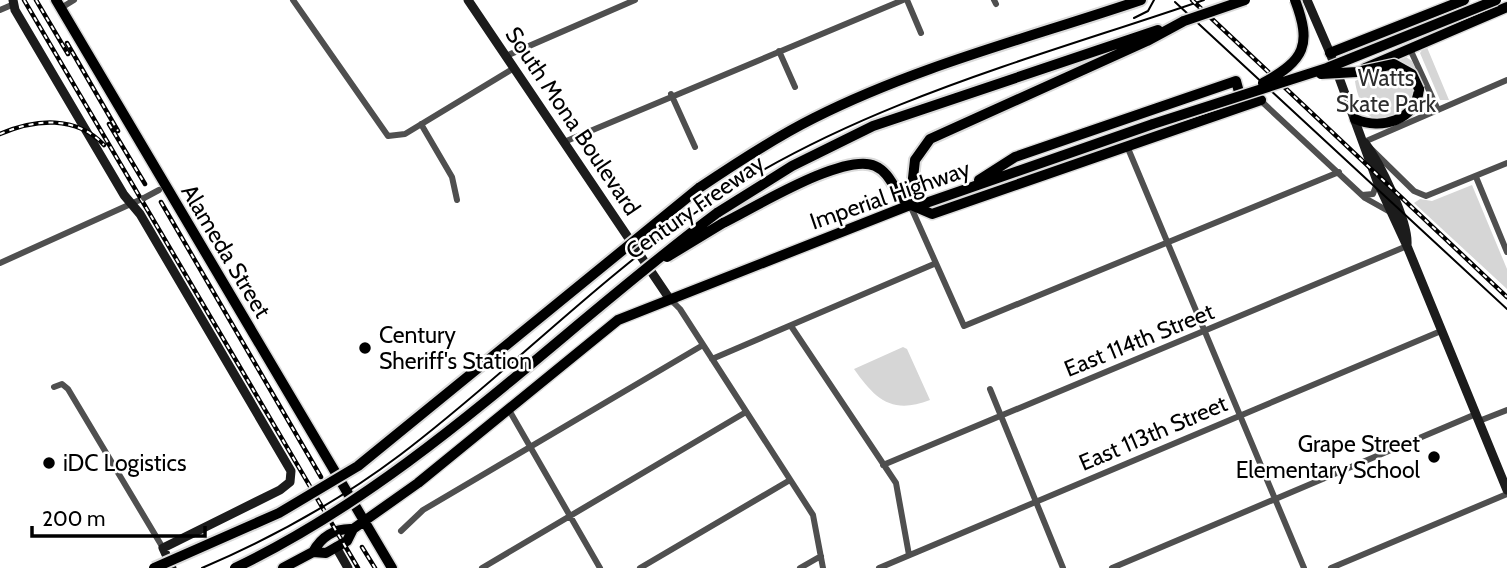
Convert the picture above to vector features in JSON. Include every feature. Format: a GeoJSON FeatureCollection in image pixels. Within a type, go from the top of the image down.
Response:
{"type":"FeatureCollection","features":[{"type":"Feature","properties":{"kind":"highway","name":"Century Freeway"},"geometry":{"type":"LineString","coordinates":[[235,568],[316,525],[391,477],[463,421],[642,269],[674,254],[720,218],[815,153],[873,126],[1158,32],[1245,0]]}},
{"type":"Feature","properties":{"kind":"highway","name":"Century Freeway"},"geometry":{"type":"LineString","coordinates":[[154,568],[279,513],[358,466],[699,188],[759,148],[861,97],[959,60],[1136,1]]}},
{"type":"Feature","properties":{"kind":"highway"},"geometry":{"type":"LineString","coordinates":[[720,218],[830,172],[861,162],[877,166],[885,172],[899,198],[910,205],[915,160],[930,139],[1158,32]]}},
{"type":"Feature","properties":{"kind":"main road"},"geometry":{"type":"LineString","coordinates":[[1249,92],[1290,68],[1301,53],[1305,36],[1295,0]]}},
{"type":"Feature","properties":{"kind":"main road"},"geometry":{"type":"LineString","coordinates":[[1331,58],[1464,0]]}},
{"type":"Feature","properties":{"kind":"main road","name":"Imperial Highway"},"geometry":{"type":"LineString","coordinates":[[313,552],[318,541],[336,531],[353,529],[365,522],[509,410],[618,320],[910,205],[926,203],[1153,124],[1306,75],[1377,50],[1496,0]]}},
{"type":"Feature","properties":{"kind":"main road","name":"Alameda Street"},"geometry":{"type":"LineString","coordinates":[[58,4],[162,188],[392,568]]}},
{"type":"Feature","properties":{"kind":"main road"},"geometry":{"type":"LineString","coordinates":[[1338,79],[1507,7]]}},
{"type":"Feature","properties":{"kind":"main road"},"geometry":{"type":"LineString","coordinates":[[1306,75],[1357,72],[1394,64],[1412,74],[1419,89],[1416,104],[1401,117],[1372,125],[1355,119]]}},
{"type":"Feature","properties":{"kind":"main road"},"geometry":{"type":"LineString","coordinates":[[964,190],[1015,158],[1236,81],[1242,95],[1241,107]]}},
{"type":"Feature","properties":{"kind":"main road"},"geometry":{"type":"LineString","coordinates":[[910,205],[932,214],[1261,100]]}},
{"type":"Feature","properties":{"kind":"main road","name":"Imperial Highway"},"geometry":{"type":"LineString","coordinates":[[283,568],[313,552],[326,553],[347,541],[353,529]]}},
{"type":"Feature","properties":{"kind":"street"},"geometry":{"type":"LineString","coordinates":[[58,4],[74,0]]}},
{"type":"Feature","properties":{"kind":"street"},"geometry":{"type":"LineString","coordinates":[[293,0],[385,133],[396,137],[514,68]]}},
{"type":"Feature","properties":{"kind":"street","name":"South Mona Boulevard"},"geometry":{"type":"LineString","coordinates":[[468,0],[669,299]]}},
{"type":"Feature","properties":{"kind":"street"},"geometry":{"type":"LineString","coordinates":[[506,56],[635,0]]}},
{"type":"Feature","properties":{"kind":"street"},"geometry":{"type":"LineString","coordinates":[[564,142],[671,94],[905,0],[921,33]]}},
{"type":"Feature","properties":{"kind":"street"},"geometry":{"type":"LineString","coordinates":[[1307,0],[1377,181],[1390,212],[1408,242]]}},
{"type":"Feature","properties":{"kind":"street"},"geometry":{"type":"LineString","coordinates":[[0,10],[13,2],[124,195],[133,204],[284,457],[291,480],[286,487],[263,500],[163,548]]}},
{"type":"Feature","properties":{"kind":"street"},"geometry":{"type":"LineString","coordinates":[[1410,49],[1437,110]]}},
{"type":"Feature","properties":{"kind":"street"},"geometry":{"type":"LineString","coordinates":[[779,51],[795,87]]}},
{"type":"Feature","properties":{"kind":"street"},"geometry":{"type":"LineString","coordinates":[[1364,142],[1507,80]]}},
{"type":"Feature","properties":{"kind":"street"},"geometry":{"type":"LineString","coordinates":[[1236,81],[1261,100],[1362,195],[1390,212]]}},
{"type":"Feature","properties":{"kind":"street"},"geometry":{"type":"LineString","coordinates":[[671,94],[695,147]]}},
{"type":"Feature","properties":{"kind":"street"},"geometry":{"type":"LineString","coordinates":[[421,124],[452,177],[457,200]]}},
{"type":"Feature","properties":{"kind":"street"},"geometry":{"type":"LineString","coordinates":[[1364,142],[1414,191],[1426,196],[1507,163]]}},
{"type":"Feature","properties":{"kind":"street"},"geometry":{"type":"LineString","coordinates":[[1331,568],[1507,492],[1441,331],[1387,184],[1364,142]]}},
{"type":"Feature","properties":{"kind":"street"},"geometry":{"type":"LineString","coordinates":[[1127,146],[1304,568]]}},
{"type":"Feature","properties":{"kind":"street"},"geometry":{"type":"LineString","coordinates":[[910,205],[934,264],[964,326],[1168,245],[1339,172]]}},
{"type":"Feature","properties":{"kind":"street"},"geometry":{"type":"LineString","coordinates":[[1387,184],[1390,177],[1401,177]]}},
{"type":"Feature","properties":{"kind":"street"},"geometry":{"type":"LineString","coordinates":[[1476,177],[1507,252]]}},
{"type":"Feature","properties":{"kind":"street"},"geometry":{"type":"LineString","coordinates":[[1362,195],[1374,194],[1377,181]]}},
{"type":"Feature","properties":{"kind":"street"},"geometry":{"type":"LineString","coordinates":[[0,263],[133,204],[162,188]]}},
{"type":"Feature","properties":{"kind":"street","name":"East 114th Street"},"geometry":{"type":"LineString","coordinates":[[883,465],[1205,333],[1408,242]]}},
{"type":"Feature","properties":{"kind":"street"},"geometry":{"type":"LineString","coordinates":[[712,359],[934,264]]}},
{"type":"Feature","properties":{"kind":"street"},"geometry":{"type":"LineString","coordinates":[[669,299],[680,309],[814,519],[823,568]]}},
{"type":"Feature","properties":{"kind":"street"},"geometry":{"type":"LineString","coordinates":[[791,326],[896,483],[909,555]]}},
{"type":"Feature","properties":{"kind":"street","name":"East 113th Street"},"geometry":{"type":"LineString","coordinates":[[879,568],[1441,331]]}},
{"type":"Feature","properties":{"kind":"street"},"geometry":{"type":"LineString","coordinates":[[401,531],[423,510],[703,345]]}},
{"type":"Feature","properties":{"kind":"street"},"geometry":{"type":"LineString","coordinates":[[54,387],[61,384],[68,389],[163,548],[172,568]]}},
{"type":"Feature","properties":{"kind":"street"},"geometry":{"type":"LineString","coordinates":[[990,389],[1063,568]]}},
{"type":"Feature","properties":{"kind":"street"},"geometry":{"type":"LineString","coordinates":[[509,410],[600,568]]}},
{"type":"Feature","properties":{"kind":"street"},"geometry":{"type":"LineString","coordinates":[[1112,568],[1275,499],[1478,418],[1507,410]]}},
{"type":"Feature","properties":{"kind":"street"},"geometry":{"type":"LineString","coordinates":[[481,568],[746,412]]}},
{"type":"Feature","properties":{"kind":"street"},"geometry":{"type":"LineString","coordinates":[[640,568],[790,480]]}},
{"type":"Feature","properties":{"kind":"street"},"geometry":{"type":"LineString","coordinates":[[336,547],[348,568]]}},
{"type":"Feature","properties":{"kind":"street"},"geometry":{"type":"LineString","coordinates":[[800,568],[821,556]]}},
{"type":"Feature","properties":{"kind":"green space"},"geometry":{"type":"Polygon","coordinates":[[[1426,45],[1449,100],[1440,100],[1420,53],[1426,45]]]}},
{"type":"Feature","properties":{"kind":"green space","name":"Watts Skate Park"},"geometry":{"type":"Polygon","coordinates":[[[1406,57],[1412,61],[1424,88],[1416,90],[1410,102],[1398,114],[1383,120],[1370,116],[1362,105],[1355,81],[1406,57]]]}},
{"type":"Feature","properties":{"kind":"green space"},"geometry":{"type":"Polygon","coordinates":[[[1472,185],[1507,269],[1507,289],[1414,203],[1420,199],[1432,201],[1472,185]]]}},
{"type":"Feature","properties":{"kind":"green space"},"geometry":{"type":"Polygon","coordinates":[[[903,347],[907,349],[930,400],[905,406],[895,405],[869,389],[854,369],[903,347]]]}},
{"type":"Feature","properties":{"kind":"tram line"},"geometry":{"type":"LineString","coordinates":[[1134,18],[1148,11],[1154,0]]}},
{"type":"Feature","properties":{"kind":"tram line"},"geometry":{"type":"LineString","coordinates":[[202,568],[304,518],[377,472],[439,424],[628,263],[708,204],[765,169],[886,110],[1012,63],[1204,0]]}},
{"type":"Feature","properties":{"kind":"tram line"},"geometry":{"type":"LineString","coordinates":[[1175,2],[1507,309]]}},
{"type":"Feature","properties":{"kind":"railway"},"geometry":{"type":"LineString","coordinates":[[24,0],[358,568]]}},
{"type":"Feature","properties":{"kind":"railway"},"geometry":{"type":"LineString","coordinates":[[36,0],[68,54]]}},
{"type":"Feature","properties":{"kind":"railway"},"geometry":{"type":"LineString","coordinates":[[1192,0],[1507,297]]}},
{"type":"Feature","properties":{"kind":"railway"},"geometry":{"type":"LineString","coordinates":[[67,43],[118,131]]}},
{"type":"Feature","properties":{"kind":"railway"},"geometry":{"type":"LineString","coordinates":[[0,134],[27,125],[68,124],[93,135],[104,145]]}},
{"type":"Feature","properties":{"kind":"railway"},"geometry":{"type":"LineString","coordinates":[[109,124],[145,184]]}},
{"type":"Feature","properties":{"kind":"railway"},"geometry":{"type":"LineString","coordinates":[[161,202],[321,477]]}},
{"type":"Feature","properties":{"kind":"railway"},"geometry":{"type":"LineString","coordinates":[[362,547],[375,568]]}},
{"type":"Feature","properties":{"kind":"place","name":"Century Sheriff's Station"},"geometry":{"type":"Point","coordinates":[365,348]}},
{"type":"Feature","properties":{"kind":"place","name":"Grape Street Elementary School"},"geometry":{"type":"Point","coordinates":[1434,457]}},
{"type":"Feature","properties":{"kind":"place","name":"iDC Logistics"},"geometry":{"type":"Point","coordinates":[49,463]}}]}
